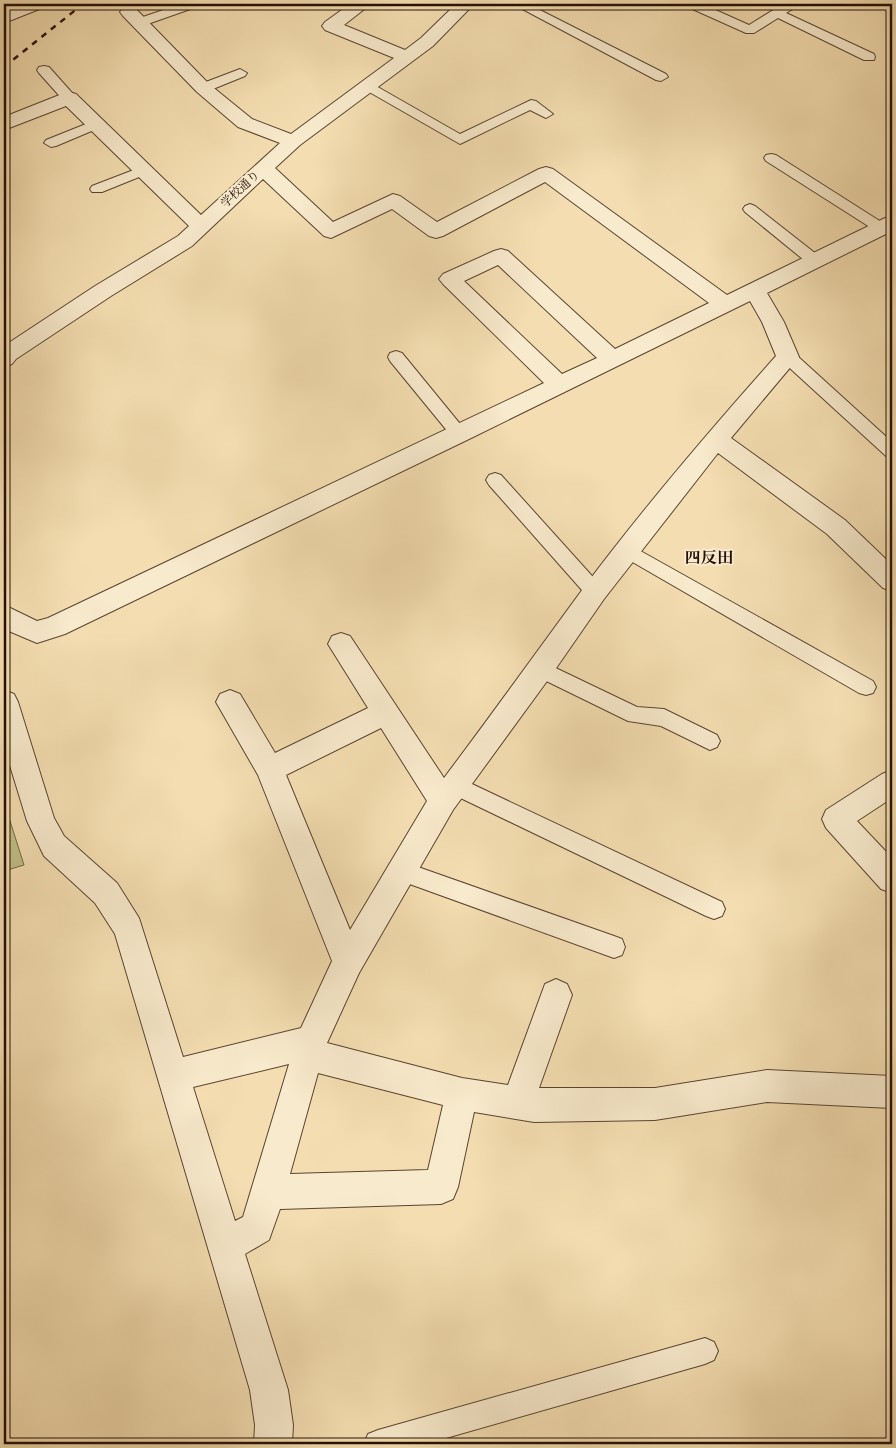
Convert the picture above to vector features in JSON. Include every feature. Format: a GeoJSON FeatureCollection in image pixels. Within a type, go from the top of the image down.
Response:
{"type":"FeatureCollection","features":[{"type":"Feature","properties":{"kind":"street"},"geometry":{"type":"LineString","coordinates":[[4,18],[36,4]]}},
{"type":"Feature","properties":{"kind":"street"},"geometry":{"type":"LineString","coordinates":[[358,4],[358,7],[331,26],[407,57]]}},
{"type":"Feature","properties":{"kind":"street","name":"学校通り"},"geometry":{"type":"LineString","coordinates":[[5,355],[103,291],[184,242],[293,141],[427,42],[465,4]]}},
{"type":"Feature","properties":{"kind":"street"},"geometry":{"type":"LineString","coordinates":[[133,18],[203,88],[245,123],[293,141]]}},
{"type":"Feature","properties":{"kind":"street"},"geometry":{"type":"LineString","coordinates":[[4,124],[69,98],[200,226]]}},
{"type":"Feature","properties":{"kind":"street"},"geometry":{"type":"LineString","coordinates":[[263,168],[331,231],[393,200],[436,231],[546,174],[726,305]]}},
{"type":"Feature","properties":{"kind":"street"},"geometry":{"type":"LineString","coordinates":[[4,616],[18,625],[37,632],[56,626],[459,434],[886,226]]}},
{"type":"Feature","properties":{"kind":"street"},"geometry":{"type":"LineString","coordinates":[[559,384],[450,279],[500,256],[612,359]]}},
{"type":"Feature","properties":{"kind":"street"},"geometry":{"type":"LineString","coordinates":[[224,1246],[257,1228],[310,1048],[348,962],[449,793],[541,669],[594,592],[716,439],[788,357],[773,322],[755,290]]}},
{"type":"Feature","properties":{"kind":"street"},"geometry":{"type":"LineString","coordinates":[[716,439],[836,527],[892,581]]}},
{"type":"Feature","properties":{"kind":"street"},"geometry":{"type":"LineString","coordinates":[[341,644],[385,713],[449,793]]}},
{"type":"Feature","properties":{"kind":"street"},"geometry":{"type":"LineString","coordinates":[[4,702],[41,821],[54,846],[106,893],[128,928],[269,1390],[274,1425],[273,1444]]}},
{"type":"Feature","properties":{"kind":"street"},"geometry":{"type":"LineString","coordinates":[[230,702],[270,769],[348,962]]}},
{"type":"Feature","properties":{"kind":"street"},"geometry":{"type":"LineString","coordinates":[[270,769],[385,713]]}},
{"type":"Feature","properties":{"kind":"street"},"geometry":{"type":"LineString","coordinates":[[892,783],[836,819],[892,879]]}},
{"type":"Feature","properties":{"kind":"street"},"geometry":{"type":"LineString","coordinates":[[518,1102],[556,995]]}},
{"type":"Feature","properties":{"kind":"street"},"geometry":{"type":"LineString","coordinates":[[172,1076],[310,1048],[462,1094],[534,1104],[654,1104],[768,1086],[892,1092]]}},
{"type":"Feature","properties":{"kind":"street"},"geometry":{"type":"LineString","coordinates":[[268,1192],[441,1187],[462,1094]]}},
{"type":"Feature","properties":{"kind":"lane"},"geometry":{"type":"LineString","coordinates":[[133,18],[192,4]]}},
{"type":"Feature","properties":{"kind":"lane"},"geometry":{"type":"LineString","coordinates":[[519,4],[661,77]]}},
{"type":"Feature","properties":{"kind":"lane"},"geometry":{"type":"LineString","coordinates":[[692,4],[750,30],[790,5]]}},
{"type":"Feature","properties":{"kind":"lane"},"geometry":{"type":"LineString","coordinates":[[778,13],[869,57]]}},
{"type":"Feature","properties":{"kind":"lane"},"geometry":{"type":"LineString","coordinates":[[44,70],[69,98]]}},
{"type":"Feature","properties":{"kind":"lane"},"geometry":{"type":"LineString","coordinates":[[203,88],[240,73]]}},
{"type":"Feature","properties":{"kind":"lane"},"geometry":{"type":"LineString","coordinates":[[369,86],[460,140],[531,104],[546,114]]}},
{"type":"Feature","properties":{"kind":"lane"},"geometry":{"type":"LineString","coordinates":[[51,143],[96,124]]}},
{"type":"Feature","properties":{"kind":"lane"},"geometry":{"type":"LineString","coordinates":[[771,158],[886,226]]}},
{"type":"Feature","properties":{"kind":"lane"},"geometry":{"type":"LineString","coordinates":[[97,189],[144,170]]}},
{"type":"Feature","properties":{"kind":"lane"},"geometry":{"type":"LineString","coordinates":[[750,209],[815,261]]}},
{"type":"Feature","properties":{"kind":"lane"},"geometry":{"type":"LineString","coordinates":[[396,357],[459,434]]}},
{"type":"Feature","properties":{"kind":"lane"},"geometry":{"type":"LineString","coordinates":[[788,357],[892,452]]}},
{"type":"Feature","properties":{"kind":"lane"},"geometry":{"type":"LineString","coordinates":[[496,480],[594,592]]}},
{"type":"Feature","properties":{"kind":"lane"},"geometry":{"type":"LineString","coordinates":[[628,551],[866,687]]}},
{"type":"Feature","properties":{"kind":"lane"},"geometry":{"type":"LineString","coordinates":[[541,669],[635,715],[664,718],[710,741]]}},
{"type":"Feature","properties":{"kind":"lane"},"geometry":{"type":"LineString","coordinates":[[449,793],[714,909]]}},
{"type":"Feature","properties":{"kind":"lane"},"geometry":{"type":"LineString","coordinates":[[402,871],[614,947]]}},
{"type":"Feature","properties":{"kind":"lane"},"geometry":{"type":"LineString","coordinates":[[378,1444],[705,1350]]}},
{"type":"Feature","properties":{"kind":"green space"},"geometry":{"type":"Polygon","coordinates":[[[4,802],[24,865],[4,871],[4,802]]]}},
{"type":"Feature","properties":{"kind":"railway"},"geometry":{"type":"LineString","coordinates":[[4,67],[83,4]]}},
{"type":"Feature","properties":{"kind":"district","name":"四反田"},"geometry":{"type":"Point","coordinates":[709,557]}}]}
